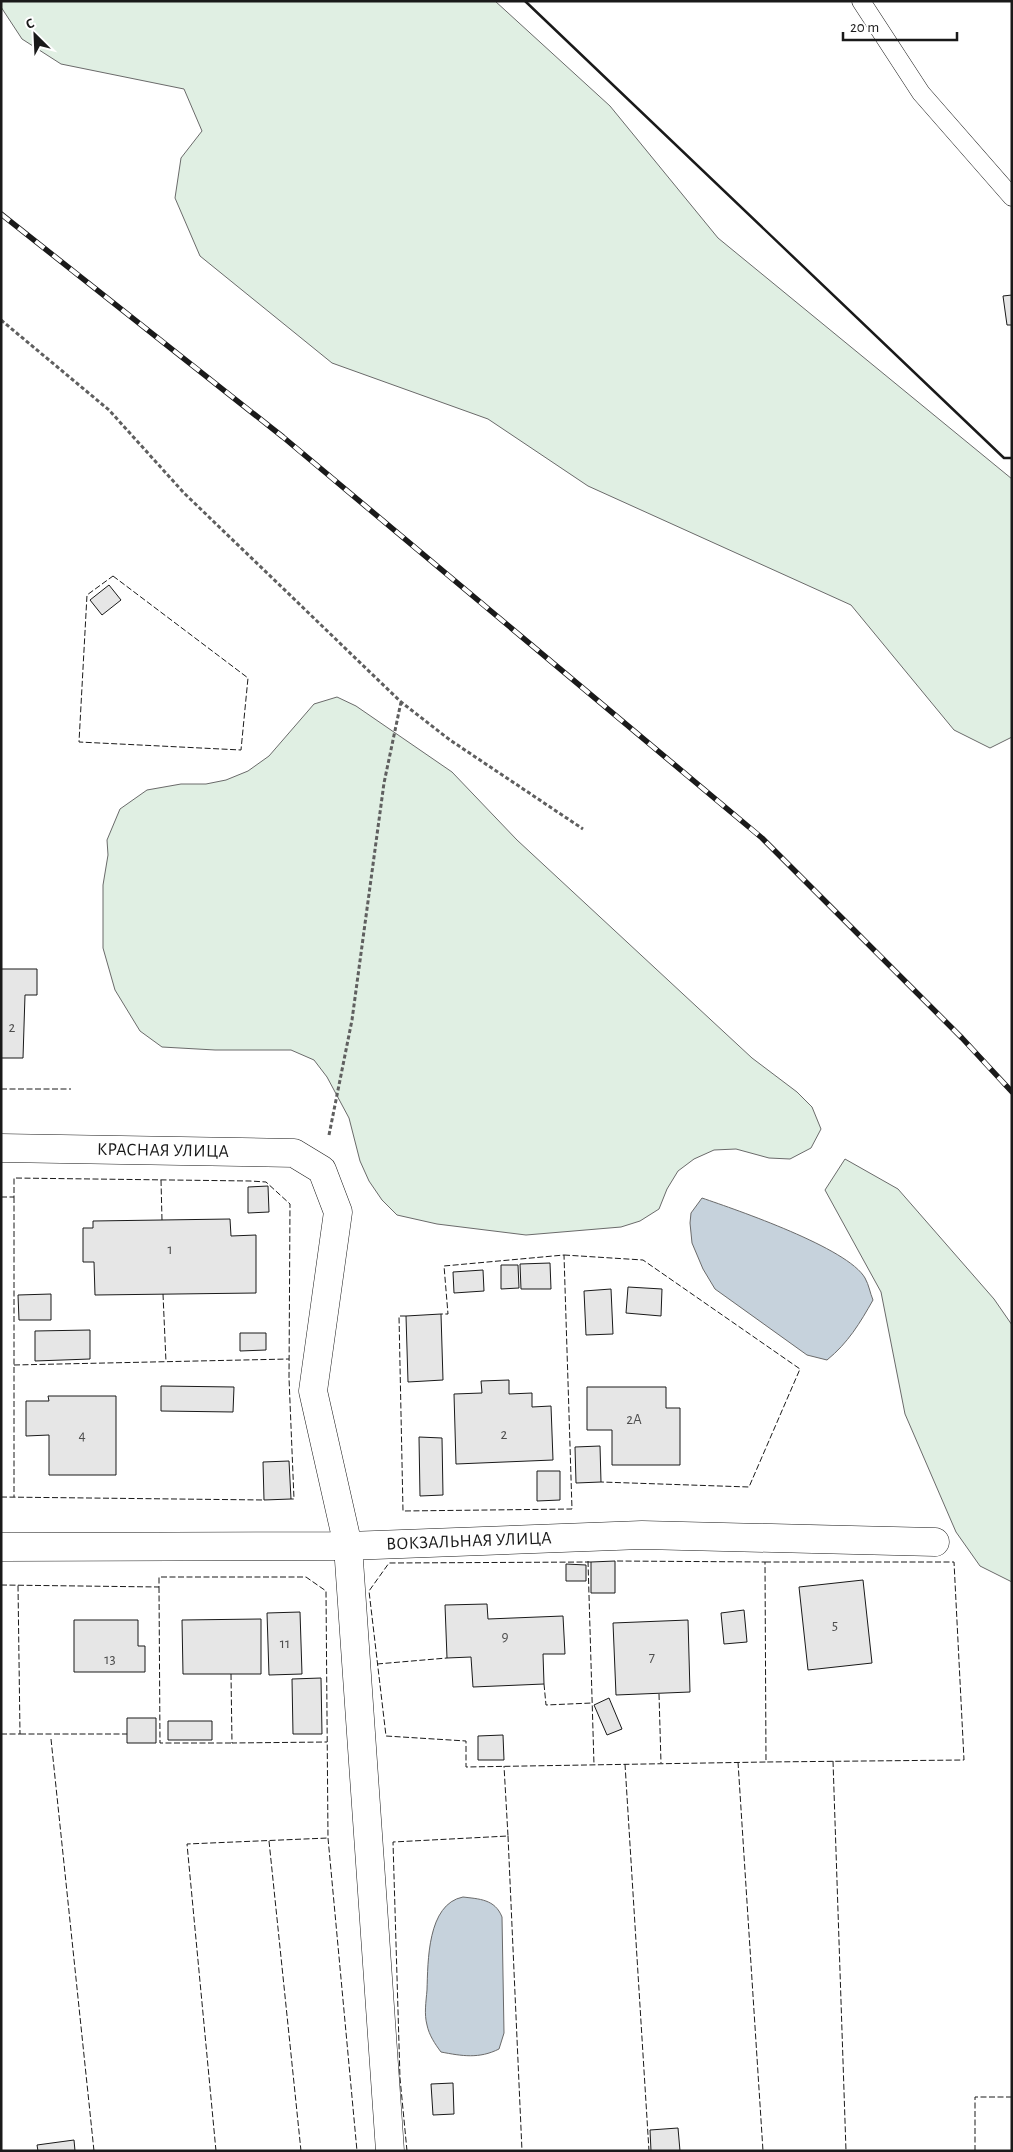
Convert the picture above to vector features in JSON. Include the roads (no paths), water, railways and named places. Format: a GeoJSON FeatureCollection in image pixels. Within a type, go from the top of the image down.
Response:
{"type":"FeatureCollection","features":[{"type":"Feature","properties":{"kind":"street","name":"КРАСНАЯ УЛИЦА"},"geometry":{"type":"LineString","coordinates":[[1,1148],[294,1153],[322,1170],[338,1212],[313,1391],[348,1546]]}},
{"type":"Feature","properties":{"kind":"street","name":"ВОКЗАЛЬНАЯ УЛИЦА"},"geometry":{"type":"LineString","coordinates":[[1,1547],[348,1546],[642,1536],[935,1542]]}},
{"type":"Feature","properties":{"kind":"street"},"geometry":{"type":"LineString","coordinates":[[348,1546],[390,2151]]}},
{"type":"Feature","properties":{"kind":"lane"},"geometry":{"type":"LineString","coordinates":[[861,1],[921,93],[1012,197]]}},
{"type":"Feature","properties":{"kind":"railway"},"geometry":{"type":"LineString","coordinates":[[1,214],[283,437],[762,838],[962,1038],[1012,1092]]}}]}
